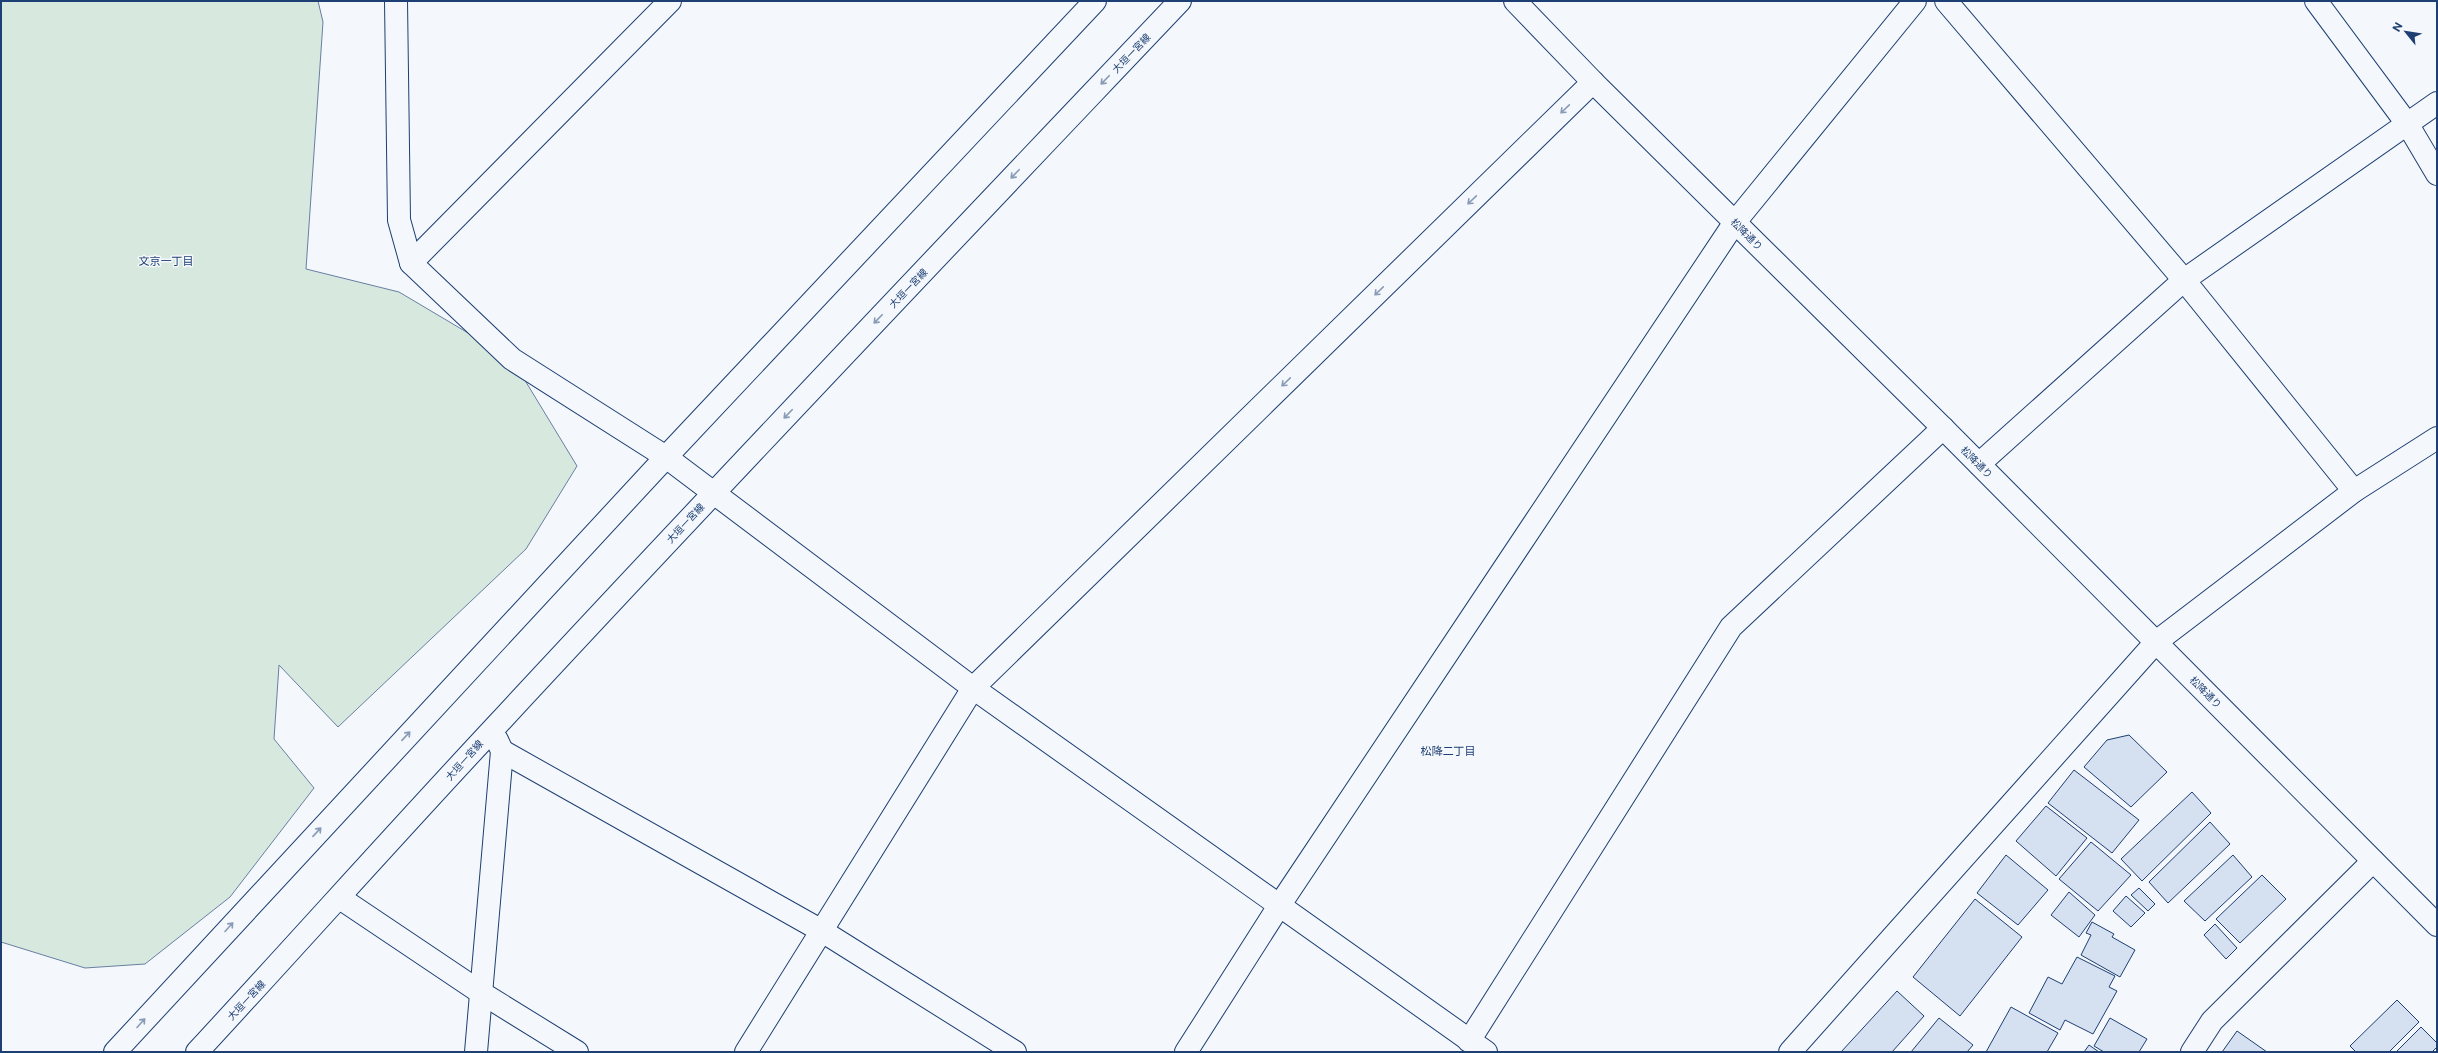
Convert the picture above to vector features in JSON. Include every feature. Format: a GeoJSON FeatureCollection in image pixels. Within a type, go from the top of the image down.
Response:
{"type":"FeatureCollection","features":[{"type":"Feature","properties":{"kind":"street"},"geometry":{"type":"LineString","coordinates":[[396,1],[399,220],[411,263],[512,358],[666,457],[974,688],[1477,1046],[1731,627],[1944,428]]}},
{"type":"Feature","properties":{"kind":"street"},"geometry":{"type":"LineString","coordinates":[[411,263],[670,1]]}},
{"type":"Feature","properties":{"kind":"street"},"geometry":{"type":"LineString","coordinates":[[115,1052],[666,457],[1095,1]]}},
{"type":"Feature","properties":{"kind":"street","name":"大垣一宮線"},"geometry":{"type":"LineString","coordinates":[[197,1052],[340,898],[492,730],[713,492],[1180,1]]}},
{"type":"Feature","properties":{"kind":"street","name":"松降通り"},"geometry":{"type":"LineString","coordinates":[[1515,1],[1593,82],[1944,428],[2437,926]]}},
{"type":"Feature","properties":{"kind":"street"},"geometry":{"type":"LineString","coordinates":[[1186,1052],[1279,906],[1735,222],[1915,1]]}},
{"type":"Feature","properties":{"kind":"street"},"geometry":{"type":"LineString","coordinates":[[1946,1],[2184,280],[2354,491]]}},
{"type":"Feature","properties":{"kind":"street"},"geometry":{"type":"LineString","coordinates":[[2316,1],[2408,125],[2437,174]]}},
{"type":"Feature","properties":{"kind":"street"},"geometry":{"type":"LineString","coordinates":[[746,1052],[974,688],[1593,82]]}},
{"type":"Feature","properties":{"kind":"street"},"geometry":{"type":"LineString","coordinates":[[1979,464],[2184,280],[2408,125],[2437,103]]}},
{"type":"Feature","properties":{"kind":"street"},"geometry":{"type":"LineString","coordinates":[[1790,1052],[2156,642],[2354,491],[2437,438]]}},
{"type":"Feature","properties":{"kind":"street"},"geometry":{"type":"LineString","coordinates":[[476,1052],[502,751],[492,730]]}},
{"type":"Feature","properties":{"kind":"street"},"geometry":{"type":"LineString","coordinates":[[502,751],[822,931],[1015,1052]]}},
{"type":"Feature","properties":{"kind":"street"},"geometry":{"type":"LineString","coordinates":[[2192,1052],[2212,1021],[2373,861]]}},
{"type":"Feature","properties":{"kind":"street"},"geometry":{"type":"LineString","coordinates":[[340,898],[480,992],[577,1052]]}},
{"type":"Feature","properties":{"kind":"shaded area"},"geometry":{"type":"Polygon","coordinates":[[[1,1],[318,1],[323,22],[306,269],[399,292],[512,359],[577,466],[526,549],[338,727],[279,665],[274,739],[314,788],[230,897],[145,964],[85,968],[1,942],[1,1]]]}},
{"type":"Feature","properties":{"kind":"building"},"geometry":{"type":"Polygon","coordinates":[[[2129,735],[2167,772],[2131,807],[2084,767],[2107,740],[2129,735]]]}},
{"type":"Feature","properties":{"kind":"building"},"geometry":{"type":"Polygon","coordinates":[[[2074,770],[2139,820],[2112,853],[2048,803],[2074,770]]]}},
{"type":"Feature","properties":{"kind":"building"},"geometry":{"type":"Polygon","coordinates":[[[2192,792],[2211,813],[2142,881],[2121,859],[2192,792]]]}},
{"type":"Feature","properties":{"kind":"building"},"geometry":{"type":"Polygon","coordinates":[[[2046,806],[2087,838],[2056,876],[2016,841],[2046,806]]]}},
{"type":"Feature","properties":{"kind":"building"},"geometry":{"type":"Polygon","coordinates":[[[2210,822],[2230,844],[2168,903],[2149,882],[2210,822]]]}},
{"type":"Feature","properties":{"kind":"building"},"geometry":{"type":"Polygon","coordinates":[[[2091,842],[2131,875],[2098,911],[2059,879],[2091,842]]]}},
{"type":"Feature","properties":{"kind":"building"},"geometry":{"type":"Polygon","coordinates":[[[2006,855],[2048,890],[2018,925],[1977,893],[2006,855]]]}},
{"type":"Feature","properties":{"kind":"building"},"geometry":{"type":"Polygon","coordinates":[[[2233,855],[2252,877],[2205,921],[2184,901],[2233,855]]]}},
{"type":"Feature","properties":{"kind":"building"},"geometry":{"type":"Polygon","coordinates":[[[2262,875],[2286,899],[2240,943],[2216,919],[2262,875]]]}},
{"type":"Feature","properties":{"kind":"building"},"geometry":{"type":"Polygon","coordinates":[[[2139,888],[2155,904],[2148,911],[2131,895],[2139,888]]]}},
{"type":"Feature","properties":{"kind":"building"},"geometry":{"type":"Polygon","coordinates":[[[2069,892],[2095,915],[2079,937],[2051,915],[2069,892]]]}},
{"type":"Feature","properties":{"kind":"building"},"geometry":{"type":"Polygon","coordinates":[[[2126,896],[2145,913],[2131,927],[2113,911],[2126,896]]]}},
{"type":"Feature","properties":{"kind":"building"},"geometry":{"type":"Polygon","coordinates":[[[1975,899],[2022,937],[1960,1016],[1913,977],[1975,899]]]}},
{"type":"Feature","properties":{"kind":"building"},"geometry":{"type":"Polygon","coordinates":[[[2092,922],[2114,934],[2112,937],[2135,950],[2120,977],[2081,955],[2091,935],[2086,933],[2092,922]]]}},
{"type":"Feature","properties":{"kind":"building"},"geometry":{"type":"Polygon","coordinates":[[[2215,924],[2237,948],[2226,959],[2204,935],[2215,924]]]}},
{"type":"Feature","properties":{"kind":"building"},"geometry":{"type":"Polygon","coordinates":[[[2077,957],[2115,976],[2109,987],[2117,991],[2093,1034],[2065,1020],[2060,1030],[2029,1013],[2048,977],[2062,984],[2077,957]]]}},
{"type":"Feature","properties":{"kind":"building"},"geometry":{"type":"Polygon","coordinates":[[[1897,991],[1924,1016],[1892,1052],[1841,1052],[1897,991]]]}},
{"type":"Feature","properties":{"kind":"building"},"geometry":{"type":"Polygon","coordinates":[[[2397,1000],[2419,1022],[2389,1052],[2356,1052],[2350,1046],[2397,1000]]]}},
{"type":"Feature","properties":{"kind":"building"},"geometry":{"type":"Polygon","coordinates":[[[2011,1007],[2058,1033],[2047,1052],[1986,1052],[2011,1007]]]}},
{"type":"Feature","properties":{"kind":"building"},"geometry":{"type":"Polygon","coordinates":[[[1939,1018],[1973,1045],[1967,1052],[1911,1052],[1939,1018]]]}},
{"type":"Feature","properties":{"kind":"building"},"geometry":{"type":"Polygon","coordinates":[[[2110,1018],[2147,1039],[2139,1052],[2104,1052],[2094,1046],[2110,1018]]]}},
{"type":"Feature","properties":{"kind":"building"},"geometry":{"type":"Polygon","coordinates":[[[2421,1027],[2437,1043],[2437,1047],[2432,1052],[2396,1052],[2421,1027]]]}},
{"type":"Feature","properties":{"kind":"building"},"geometry":{"type":"Polygon","coordinates":[[[2237,1031],[2267,1052],[2222,1052],[2237,1031]]]}},
{"type":"Feature","properties":{"kind":"building"},"geometry":{"type":"Polygon","coordinates":[[[2089,1045],[2099,1052],[2084,1052],[2089,1045]]]}},
{"type":"Feature","properties":{"kind":"district","name":"文京一丁目"},"geometry":{"type":"Point","coordinates":[166,261]}},
{"type":"Feature","properties":{"kind":"district","name":"松降二丁目"},"geometry":{"type":"Point","coordinates":[1448,751]}}]}
